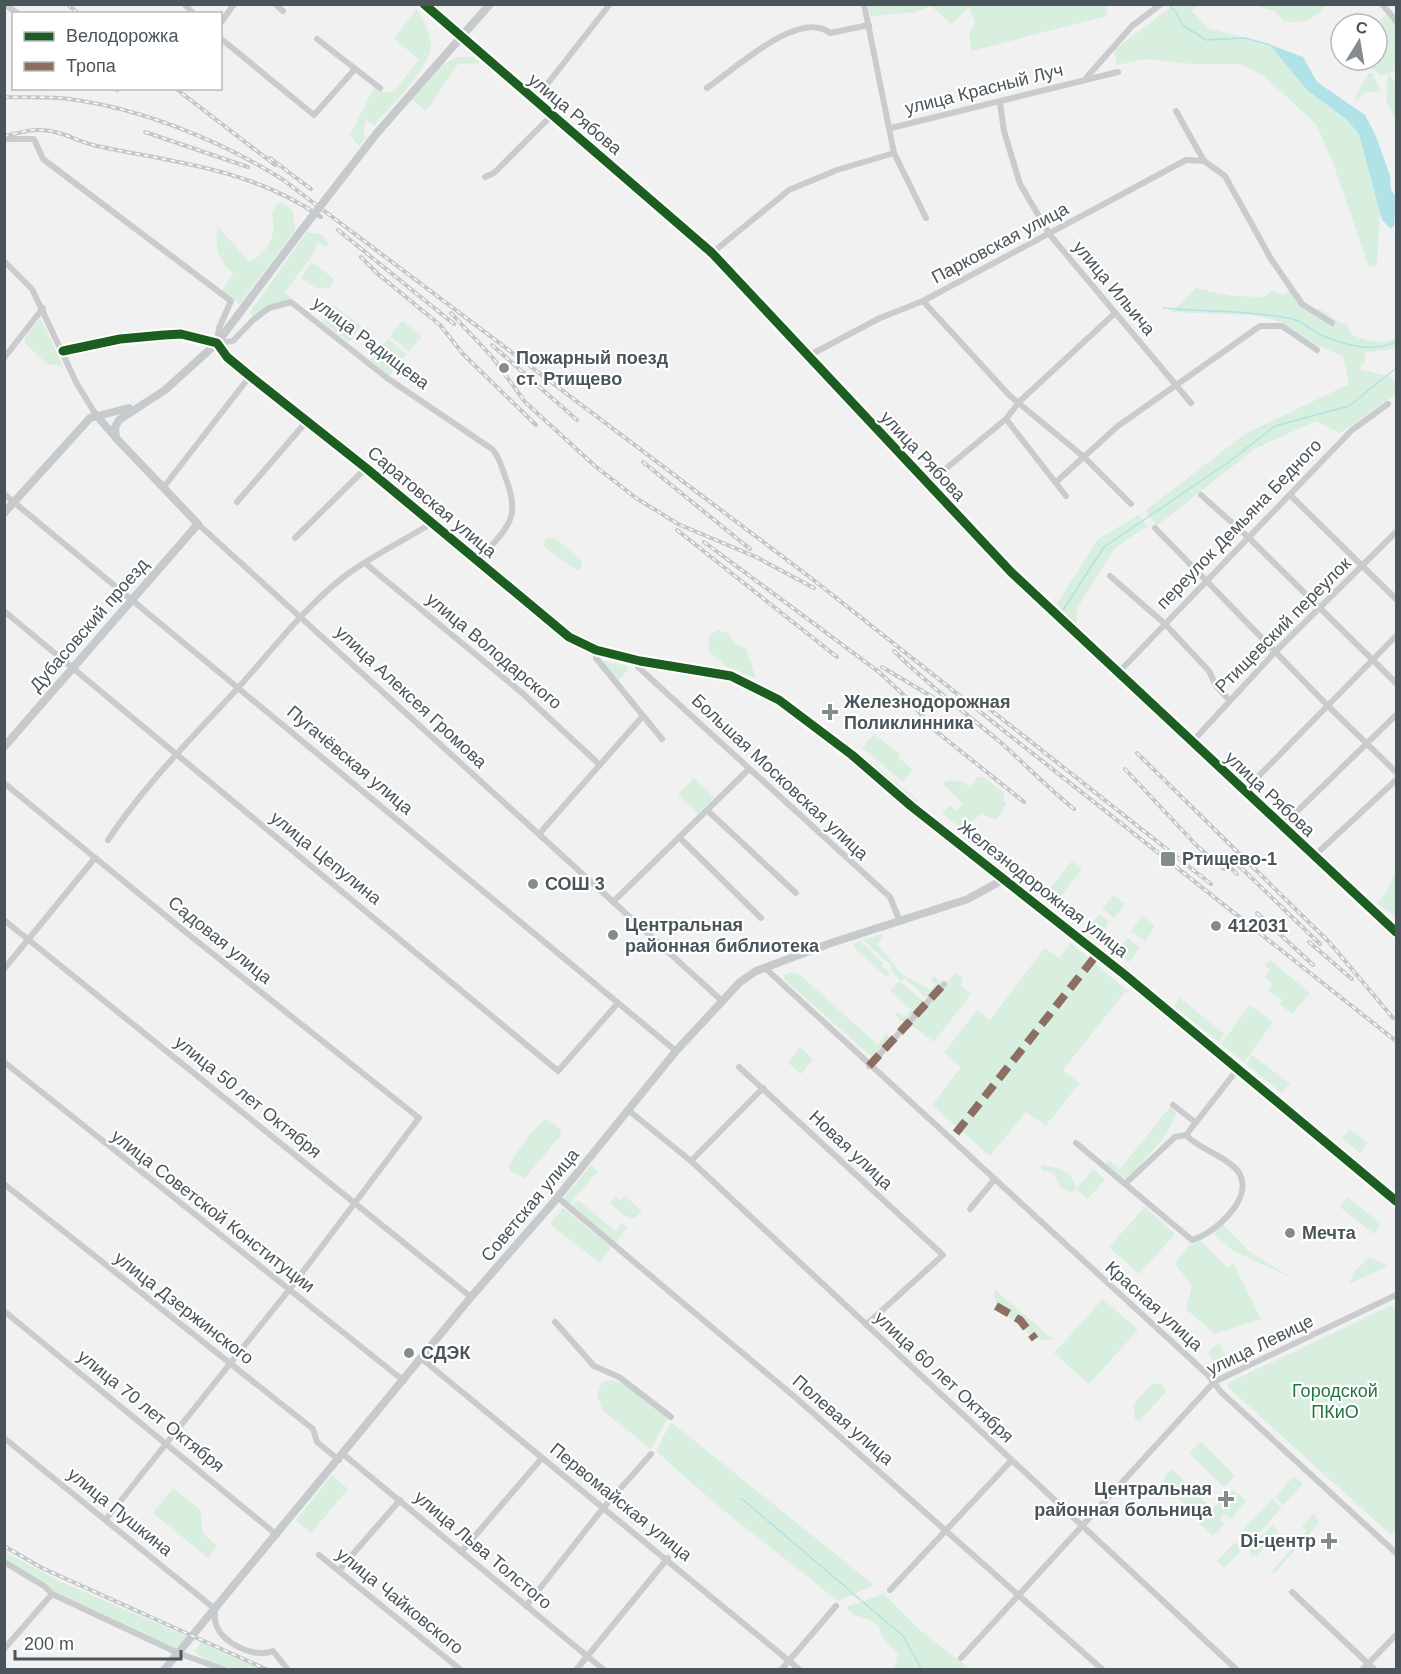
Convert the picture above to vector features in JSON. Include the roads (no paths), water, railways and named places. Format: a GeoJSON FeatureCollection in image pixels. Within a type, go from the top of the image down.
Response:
{"type":"FeatureCollection","features":[{"type":"Feature","properties":{"kind":"main road"},"geometry":{"type":"LineString","coordinates":[[116,438],[115,427],[119,420],[165,390],[217,343],[377,133],[490,4]]}},
{"type":"Feature","properties":{"kind":"main road"},"geometry":{"type":"LineString","coordinates":[[4,513],[80,427],[96,415],[136,407]]}},
{"type":"Feature","properties":{"kind":"main road","name":"улица Алексея Громова"},"geometry":{"type":"LineString","coordinates":[[96,415],[198,524]]}},
{"type":"Feature","properties":{"kind":"main road","name":"Дубасовский проезд"},"geometry":{"type":"LineString","coordinates":[[4,747],[198,524]]}},
{"type":"Feature","properties":{"kind":"main road","name":"Советская улица"},"geometry":{"type":"LineString","coordinates":[[164,1670],[471,1297],[721,1000],[748,975],[899,919],[930,914],[1004,879]]}},
{"type":"Feature","properties":{"kind":"street"},"geometry":{"type":"LineString","coordinates":[[222,21],[234,4]]}},
{"type":"Feature","properties":{"kind":"street"},"geometry":{"type":"LineString","coordinates":[[275,4],[283,11]]}},
{"type":"Feature","properties":{"kind":"street","name":"улица Рябова"},"geometry":{"type":"LineString","coordinates":[[424,4],[460,39],[712,253],[926,485],[1011,572],[1313,857],[1396,932]]}},
{"type":"Feature","properties":{"kind":"street"},"geometry":{"type":"LineString","coordinates":[[534,101],[610,4]]}},
{"type":"Feature","properties":{"kind":"street","name":"улица Красный Луч"},"geometry":{"type":"LineString","coordinates":[[864,4],[891,128],[894,153],[926,218]]}},
{"type":"Feature","properties":{"kind":"street","name":"улица Красный Луч"},"geometry":{"type":"LineString","coordinates":[[1084,80],[1132,26],[1161,4]]}},
{"type":"Feature","properties":{"kind":"street"},"geometry":{"type":"LineString","coordinates":[[1382,4],[1394,13],[1396,21]]}},
{"type":"Feature","properties":{"kind":"street"},"geometry":{"type":"LineString","coordinates":[[707,88],[782,35],[808,26],[822,27],[830,33],[869,25]]}},
{"type":"Feature","properties":{"kind":"street"},"geometry":{"type":"LineString","coordinates":[[317,39],[380,88]]}},
{"type":"Feature","properties":{"kind":"street"},"geometry":{"type":"LineString","coordinates":[[222,40],[314,115],[354,70]]}},
{"type":"Feature","properties":{"kind":"street","name":"улица Красный Луч"},"geometry":{"type":"LineString","coordinates":[[891,128],[1118,72]]}},
{"type":"Feature","properties":{"kind":"street","name":"улица Ильича"},"geometry":{"type":"LineString","coordinates":[[999,103],[1004,132],[1020,184],[1050,235],[1191,403]]}},
{"type":"Feature","properties":{"kind":"street"},"geometry":{"type":"LineString","coordinates":[[1176,111],[1204,161],[1224,176],[1271,259],[1302,304],[1332,324]]}},
{"type":"Feature","properties":{"kind":"street"},"geometry":{"type":"LineString","coordinates":[[485,177],[494,173],[551,116]]}},
{"type":"Feature","properties":{"kind":"street"},"geometry":{"type":"LineString","coordinates":[[4,139],[34,139],[43,159],[231,301],[219,328],[217,343],[181,334],[120,339],[63,351]]}},
{"type":"Feature","properties":{"kind":"street"},"geometry":{"type":"LineString","coordinates":[[712,253],[789,190],[837,170],[894,153]]}},
{"type":"Feature","properties":{"kind":"street","name":"Парковская улица"},"geometry":{"type":"LineString","coordinates":[[808,356],[1050,235],[1186,160],[1204,161]]}},
{"type":"Feature","properties":{"kind":"street"},"geometry":{"type":"LineString","coordinates":[[4,261],[32,289],[43,308],[77,384],[96,415]]}},
{"type":"Feature","properties":{"kind":"street"},"geometry":{"type":"LineString","coordinates":[[923,300],[1018,402],[1084,457],[1131,504]]}},
{"type":"Feature","properties":{"kind":"street","name":"улица Радищева"},"geometry":{"type":"LineString","coordinates":[[217,343],[233,341],[253,320],[269,308],[291,302],[387,378],[492,449],[498,458],[514,506],[512,519],[479,562]]}},
{"type":"Feature","properties":{"kind":"street"},"geometry":{"type":"LineString","coordinates":[[4,358],[43,308]]}},
{"type":"Feature","properties":{"kind":"street"},"geometry":{"type":"LineString","coordinates":[[926,485],[1006,418],[1018,402],[1114,314]]}},
{"type":"Feature","properties":{"kind":"street"},"geometry":{"type":"LineString","coordinates":[[1056,482],[1118,426],[1260,326],[1282,326],[1317,350]]}},
{"type":"Feature","properties":{"kind":"street","name":"Саратовская улица"},"geometry":{"type":"LineString","coordinates":[[217,343],[227,357],[366,468],[569,636],[596,650],[640,661]]}},
{"type":"Feature","properties":{"kind":"street"},"geometry":{"type":"LineString","coordinates":[[163,488],[250,376]]}},
{"type":"Feature","properties":{"kind":"street","name":"переулок Демьяна Бедного"},"geometry":{"type":"LineString","coordinates":[[1118,673],[1352,430],[1388,404]]}},
{"type":"Feature","properties":{"kind":"street"},"geometry":{"type":"LineString","coordinates":[[1006,418],[1066,496]]}},
{"type":"Feature","properties":{"kind":"street"},"geometry":{"type":"LineString","coordinates":[[237,502],[307,421]]}},
{"type":"Feature","properties":{"kind":"street"},"geometry":{"type":"LineString","coordinates":[[295,538],[366,468]]}},
{"type":"Feature","properties":{"kind":"street","name":"Пугачёвская улица"},"geometry":{"type":"LineString","coordinates":[[4,494],[676,1051]]}},
{"type":"Feature","properties":{"kind":"street"},"geometry":{"type":"LineString","coordinates":[[1201,495],[1248,537],[1396,683]]}},
{"type":"Feature","properties":{"kind":"street"},"geometry":{"type":"LineString","coordinates":[[1290,495],[1396,599]]}},
{"type":"Feature","properties":{"kind":"street"},"geometry":{"type":"LineString","coordinates":[[108,840],[124,815],[175,754],[239,687],[301,615],[354,570],[432,523]]}},
{"type":"Feature","properties":{"kind":"street","name":"улица Алексея Громова"},"geometry":{"type":"LineString","coordinates":[[198,524],[301,615],[721,1000]]}},
{"type":"Feature","properties":{"kind":"street"},"geometry":{"type":"LineString","coordinates":[[1155,528],[1205,582],[1396,771]]}},
{"type":"Feature","properties":{"kind":"street","name":"Ртищевский переулок"},"geometry":{"type":"LineString","coordinates":[[1192,742],[1275,652],[1396,532]]}},
{"type":"Feature","properties":{"kind":"street","name":"улица Володарского"},"geometry":{"type":"LineString","coordinates":[[366,564],[521,692],[600,765]]}},
{"type":"Feature","properties":{"kind":"street"},"geometry":{"type":"LineString","coordinates":[[1110,576],[1164,623],[1209,671],[1216,686],[1229,700]]}},
{"type":"Feature","properties":{"kind":"street","name":"улица Цепулина"},"geometry":{"type":"LineString","coordinates":[[4,611],[558,1071],[618,1003]]}},
{"type":"Feature","properties":{"kind":"street"},"geometry":{"type":"LineString","coordinates":[[1244,792],[1396,636]]}},
{"type":"Feature","properties":{"kind":"street"},"geometry":{"type":"LineString","coordinates":[[596,650],[596,658],[662,739]]}},
{"type":"Feature","properties":{"kind":"street","name":"Большая Московская улица"},"geometry":{"type":"LineString","coordinates":[[640,661],[638,667],[890,897],[899,919]]}},
{"type":"Feature","properties":{"kind":"street","name":"Железнодорожная улица"},"geometry":{"type":"LineString","coordinates":[[640,661],[730,676],[779,700],[852,755],[911,806],[1125,975],[1396,1201]]}},
{"type":"Feature","properties":{"kind":"street"},"geometry":{"type":"LineString","coordinates":[[1281,827],[1396,715]]}},
{"type":"Feature","properties":{"kind":"street"},"geometry":{"type":"LineString","coordinates":[[539,834],[642,717]]}},
{"type":"Feature","properties":{"kind":"street"},"geometry":{"type":"LineString","coordinates":[[613,902],[708,812],[749,769]]}},
{"type":"Feature","properties":{"kind":"street"},"geometry":{"type":"LineString","coordinates":[[1313,857],[1396,780]]}},
{"type":"Feature","properties":{"kind":"street","name":"Садовая улица"},"geometry":{"type":"LineString","coordinates":[[4,783],[419,1118],[356,1203]]}},
{"type":"Feature","properties":{"kind":"street"},"geometry":{"type":"LineString","coordinates":[[708,812],[796,893]]}},
{"type":"Feature","properties":{"kind":"street"},"geometry":{"type":"LineString","coordinates":[[679,837],[761,918]]}},
{"type":"Feature","properties":{"kind":"street"},"geometry":{"type":"LineString","coordinates":[[4,969],[95,858]]}},
{"type":"Feature","properties":{"kind":"street","name":"улица 50 лет Октября"},"geometry":{"type":"LineString","coordinates":[[4,920],[471,1297]]}},
{"type":"Feature","properties":{"kind":"street","name":"Красная улица"},"geometry":{"type":"LineString","coordinates":[[765,968],[1396,1553]]}},
{"type":"Feature","properties":{"kind":"street"},"geometry":{"type":"LineString","coordinates":[[869,1066],[944,984]]}},
{"type":"Feature","properties":{"kind":"street","name":"улица Советской Конституции"},"geometry":{"type":"LineString","coordinates":[[4,1062],[404,1381]]}},
{"type":"Feature","properties":{"kind":"street","name":"Новая улица"},"geometry":{"type":"LineString","coordinates":[[739,1067],[943,1255],[866,1325]]}},
{"type":"Feature","properties":{"kind":"street"},"geometry":{"type":"LineString","coordinates":[[1186,1135],[1237,1070]]}},
{"type":"Feature","properties":{"kind":"street"},"geometry":{"type":"LineString","coordinates":[[691,1161],[763,1088]]}},
{"type":"Feature","properties":{"kind":"street"},"geometry":{"type":"LineString","coordinates":[[1173,1105],[1195,1122]]}},
{"type":"Feature","properties":{"kind":"street","name":"улица 60 лет Октября"},"geometry":{"type":"LineString","coordinates":[[628,1110],[691,1161],[1237,1670]]}},
{"type":"Feature","properties":{"kind":"street"},"geometry":{"type":"LineString","coordinates":[[1076,1143],[1192,1240],[1215,1229],[1237,1205],[1240,1176],[1236,1169],[1186,1135],[1175,1137],[1126,1183]]}},
{"type":"Feature","properties":{"kind":"street"},"geometry":{"type":"LineString","coordinates":[[970,1209],[994,1180]]}},
{"type":"Feature","properties":{"kind":"street","name":"улица Дзержинского"},"geometry":{"type":"LineString","coordinates":[[4,1184],[313,1429],[317,1442],[341,1457]]}},
{"type":"Feature","properties":{"kind":"street","name":"Полевая улица"},"geometry":{"type":"LineString","coordinates":[[557,1197],[762,1368],[1103,1670]]}},
{"type":"Feature","properties":{"kind":"street"},"geometry":{"type":"LineString","coordinates":[[106,1519],[231,1364],[356,1203]]}},
{"type":"Feature","properties":{"kind":"street","name":"улица Левице"},"geometry":{"type":"LineString","coordinates":[[962,1658],[1214,1382],[1396,1295]]}},
{"type":"Feature","properties":{"kind":"street","name":"улица 70 лет Октября"},"geometry":{"type":"LineString","coordinates":[[4,1311],[168,1443],[277,1535]]}},
{"type":"Feature","properties":{"kind":"street"},"geometry":{"type":"LineString","coordinates":[[555,1322],[594,1366],[619,1377],[671,1417]]}},
{"type":"Feature","properties":{"kind":"street","name":"Первомайская улица"},"geometry":{"type":"LineString","coordinates":[[422,1359],[668,1558],[800,1670]]}},
{"type":"Feature","properties":{"kind":"street","name":"улица Пушкина"},"geometry":{"type":"LineString","coordinates":[[4,1438],[215,1609]]}},
{"type":"Feature","properties":{"kind":"street"},"geometry":{"type":"LineString","coordinates":[[526,1606],[604,1507],[651,1454]]}},
{"type":"Feature","properties":{"kind":"street","name":"улица Льва Толстого"},"geometry":{"type":"LineString","coordinates":[[341,1457],[400,1500],[604,1670]]}},
{"type":"Feature","properties":{"kind":"street"},"geometry":{"type":"LineString","coordinates":[[461,1552],[542,1458]]}},
{"type":"Feature","properties":{"kind":"street"},"geometry":{"type":"LineString","coordinates":[[890,1590],[1011,1461]]}},
{"type":"Feature","properties":{"kind":"street"},"geometry":{"type":"LineString","coordinates":[[339,1570],[400,1500]]}},
{"type":"Feature","properties":{"kind":"street","name":"улица Чайковского"},"geometry":{"type":"LineString","coordinates":[[319,1555],[461,1670]]}},
{"type":"Feature","properties":{"kind":"street"},"geometry":{"type":"LineString","coordinates":[[576,1670],[668,1558]]}},
{"type":"Feature","properties":{"kind":"street"},"geometry":{"type":"LineString","coordinates":[[4,1562],[44,1586],[52,1594],[178,1653],[225,1670]]}},
{"type":"Feature","properties":{"kind":"street"},"geometry":{"type":"LineString","coordinates":[[1292,1592],[1375,1670]]}},
{"type":"Feature","properties":{"kind":"street"},"geometry":{"type":"LineString","coordinates":[[5,1648],[52,1594]]}},
{"type":"Feature","properties":{"kind":"street"},"geometry":{"type":"LineString","coordinates":[[781,1670],[836,1606]]}},
{"type":"Feature","properties":{"kind":"street"},"geometry":{"type":"LineString","coordinates":[[215,1609],[216,1624],[222,1636],[246,1650],[267,1654],[273,1652],[288,1670]]}},
{"type":"Feature","properties":{"kind":"street"},"geometry":{"type":"LineString","coordinates":[[1362,1670],[1396,1635]]}},
{"type":"Feature","properties":{"kind":"water"},"geometry":{"type":"Polygon","coordinates":[[[1269,44],[1303,57],[1317,82],[1365,115],[1376,136],[1390,176],[1391,189],[1396,198],[1394,226],[1390,228],[1382,220],[1359,134],[1346,119],[1307,90],[1269,44]]]}},
{"type":"Feature","properties":{"kind":"waterway"},"geometry":{"type":"LineString","coordinates":[[1167,4],[1176,12],[1182,25],[1206,40],[1245,38],[1270,45]]}},
{"type":"Feature","properties":{"kind":"waterway"},"geometry":{"type":"LineString","coordinates":[[1163,308],[1244,313],[1293,319],[1326,337],[1356,346],[1378,347],[1396,341]]}},
{"type":"Feature","properties":{"kind":"waterway"},"geometry":{"type":"LineString","coordinates":[[1063,610],[1104,547],[1226,464],[1275,426],[1349,406],[1396,368]]}},
{"type":"Feature","properties":{"kind":"waterway"},"geometry":{"type":"LineString","coordinates":[[1395,909],[1396,905]]}},
{"type":"Feature","properties":{"kind":"waterway"},"geometry":{"type":"LineString","coordinates":[[741,1498],[903,1636],[922,1670]]}},
{"type":"Feature","properties":{"kind":"railway"},"geometry":{"type":"LineString","coordinates":[[67,4],[77,12]]}},
{"type":"Feature","properties":{"kind":"railway"},"geometry":{"type":"LineString","coordinates":[[178,90],[275,165]]}},
{"type":"Feature","properties":{"kind":"railway"},"geometry":{"type":"LineString","coordinates":[[4,97],[61,98],[125,110],[206,139],[233,151],[282,179],[811,578],[1396,1041]]}},
{"type":"Feature","properties":{"kind":"railway"},"geometry":{"type":"LineString","coordinates":[[4,136],[31,130],[48,131],[97,146],[213,170],[268,188],[321,217]]}},
{"type":"Feature","properties":{"kind":"railway"},"geometry":{"type":"LineString","coordinates":[[145,132],[248,167]]}},
{"type":"Feature","properties":{"kind":"railway"},"geometry":{"type":"LineString","coordinates":[[270,158],[311,189]]}},
{"type":"Feature","properties":{"kind":"railway"},"geometry":{"type":"LineString","coordinates":[[338,230],[454,324]]}},
{"type":"Feature","properties":{"kind":"railway"},"geometry":{"type":"LineString","coordinates":[[361,257],[440,325],[463,354],[536,425]]}},
{"type":"Feature","properties":{"kind":"railway"},"geometry":{"type":"LineString","coordinates":[[451,313],[493,358],[525,402],[595,466],[636,498],[678,524],[756,557],[814,588]]}},
{"type":"Feature","properties":{"kind":"railway"},"geometry":{"type":"LineString","coordinates":[[492,345],[577,420]]}},
{"type":"Feature","properties":{"kind":"railway"},"geometry":{"type":"LineString","coordinates":[[643,462],[750,549]]}},
{"type":"Feature","properties":{"kind":"railway"},"geometry":{"type":"LineString","coordinates":[[677,530],[837,657]]}},
{"type":"Feature","properties":{"kind":"railway"},"geometry":{"type":"LineString","coordinates":[[704,542],[879,672],[909,700],[932,728],[1024,802]]}},
{"type":"Feature","properties":{"kind":"railway"},"geometry":{"type":"LineString","coordinates":[[894,651],[1074,809]]}},
{"type":"Feature","properties":{"kind":"railway"},"geometry":{"type":"LineString","coordinates":[[882,667],[936,699]]}},
{"type":"Feature","properties":{"kind":"railway"},"geometry":{"type":"LineString","coordinates":[[987,707],[1211,884]]}},
{"type":"Feature","properties":{"kind":"railway"},"geometry":{"type":"LineString","coordinates":[[1137,753],[1330,943],[1393,1018]]}},
{"type":"Feature","properties":{"kind":"railway"},"geometry":{"type":"LineString","coordinates":[[1125,769],[1197,846],[1224,869]]}},
{"type":"Feature","properties":{"kind":"railway"},"geometry":{"type":"LineString","coordinates":[[1221,859],[1237,874]]}},
{"type":"Feature","properties":{"kind":"railway"},"geometry":{"type":"LineString","coordinates":[[1235,862],[1320,944]]}},
{"type":"Feature","properties":{"kind":"railway"},"geometry":{"type":"LineString","coordinates":[[1257,913],[1313,965]]}},
{"type":"Feature","properties":{"kind":"railway"},"geometry":{"type":"LineString","coordinates":[[1309,942],[1352,979]]}},
{"type":"Feature","properties":{"kind":"railway"},"geometry":{"type":"LineString","coordinates":[[4,1546],[42,1568],[268,1670]]}},
{"type":"Feature","properties":{"kind":"place","name":"Пожарный поезд ст. Ртищево"},"geometry":{"type":"Point","coordinates":[504,368]}},
{"type":"Feature","properties":{"kind":"place","name":"Железнодорожная Поликлинника"},"geometry":{"type":"Point","coordinates":[830,712]}},
{"type":"Feature","properties":{"kind":"place","name":"Ртищево-1"},"geometry":{"type":"Point","coordinates":[1168,859]}},
{"type":"Feature","properties":{"kind":"place","name":"СОШ 3"},"geometry":{"type":"Point","coordinates":[533,884]}},
{"type":"Feature","properties":{"kind":"place","name":"412031"},"geometry":{"type":"Point","coordinates":[1216,926]}},
{"type":"Feature","properties":{"kind":"place","name":"Центральная районная библиотека"},"geometry":{"type":"Point","coordinates":[613,935]}},
{"type":"Feature","properties":{"kind":"place","name":"Мечта"},"geometry":{"type":"Point","coordinates":[1290,1233]}},
{"type":"Feature","properties":{"kind":"place","name":"СДЭК"},"geometry":{"type":"Point","coordinates":[409,1353]}},
{"type":"Feature","properties":{"kind":"place","name":"Центральная районная больница"},"geometry":{"type":"Point","coordinates":[1226,1499]}},
{"type":"Feature","properties":{"kind":"place","name":"Di-центр"},"geometry":{"type":"Point","coordinates":[1329,1541]}},
{"type":"Feature","properties":{"kind":"park label","name":"Городской ПКиО"},"geometry":{"type":"Point","coordinates":[1335,1401]}}]}
